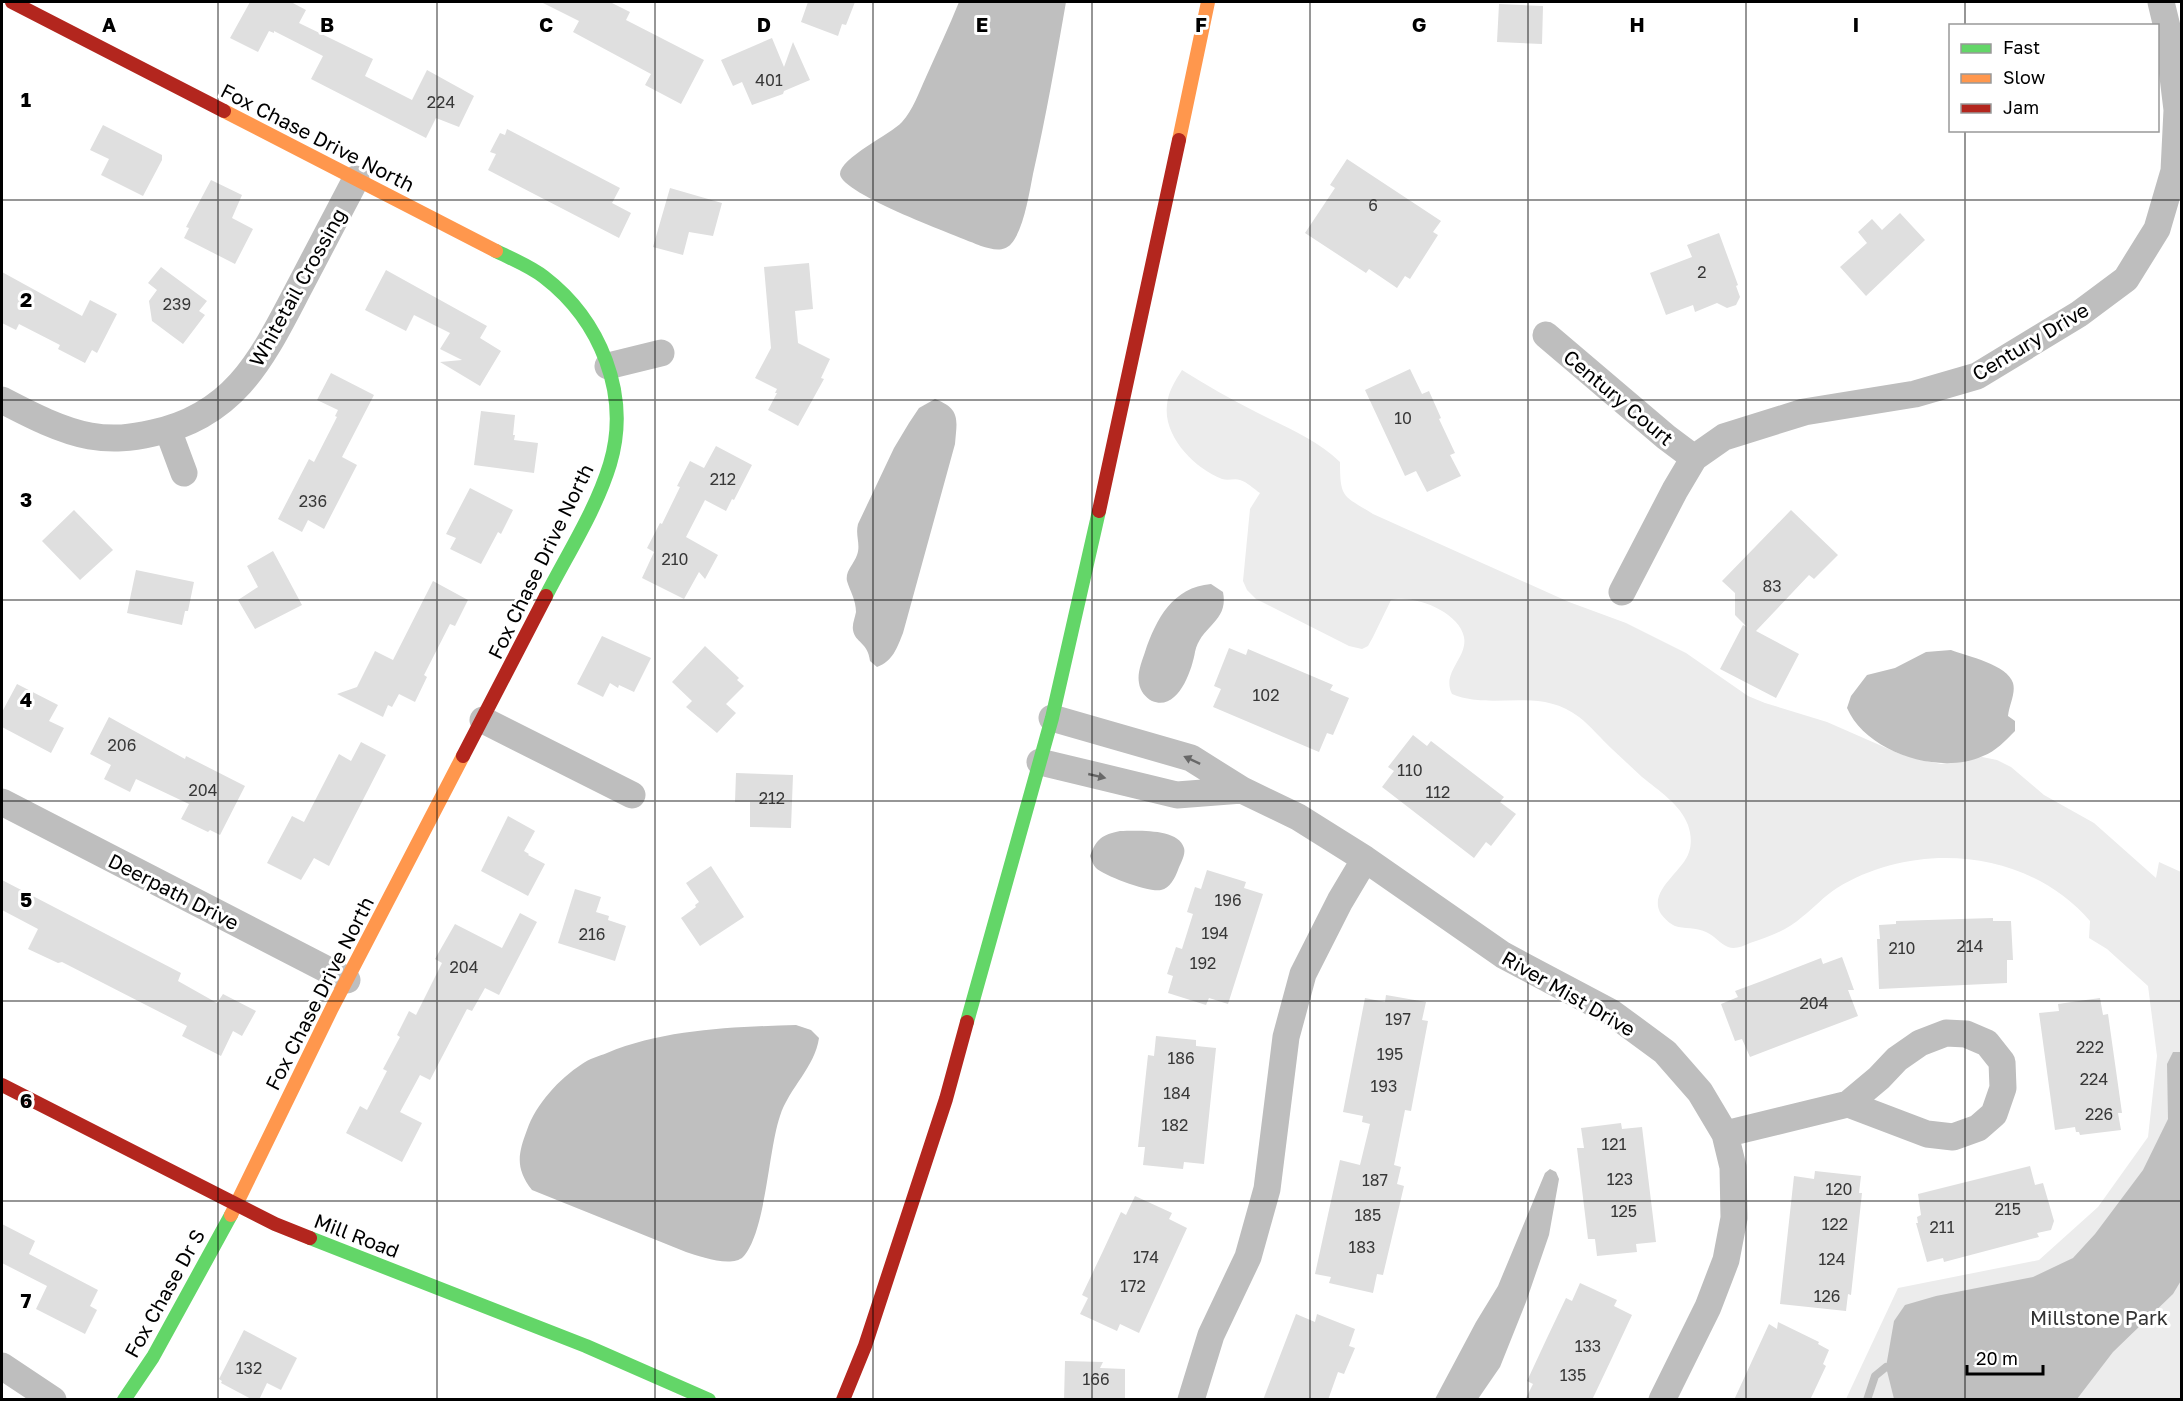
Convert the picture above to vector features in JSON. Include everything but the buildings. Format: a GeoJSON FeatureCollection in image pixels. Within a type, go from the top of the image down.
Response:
{"type":"FeatureCollection","features":[{"type":"Feature","properties":{"kind":"street","name":"Fox Chase Drive North"},"geometry":{"type":"LineString","coordinates":[[12,2],[542,275],[572,300],[591,325],[608,366],[614,391],[617,421],[612,458],[595,501],[347,980],[236,1204]]}},
{"type":"Feature","properties":{"kind":"street"},"geometry":{"type":"LineString","coordinates":[[843,1400],[865,1346],[946,1099],[1052,718],[1116,436],[1208,2]]}},
{"type":"Feature","properties":{"kind":"street","name":"Century Drive"},"geometry":{"type":"LineString","coordinates":[[1622,592],[1694,458],[1724,437],[1804,412],[1915,394],[1977,376],[2079,314],[2126,279],[2157,229],[2174,171],[2177,110],[2167,27],[2161,2]]}},
{"type":"Feature","properties":{"kind":"street","name":"Whitetail Crossing"},"geometry":{"type":"LineString","coordinates":[[2,400],[56,426],[90,436],[125,440],[168,430],[207,414],[235,391],[258,362],[356,179]]}},
{"type":"Feature","properties":{"kind":"street","name":"Century Court"},"geometry":{"type":"LineString","coordinates":[[1546,335],[1694,458]]}},
{"type":"Feature","properties":{"kind":"street"},"geometry":{"type":"LineString","coordinates":[[608,366],[662,353]]}},
{"type":"Feature","properties":{"kind":"street"},"geometry":{"type":"LineString","coordinates":[[168,430],[184,473]]}},
{"type":"Feature","properties":{"kind":"street","name":"River Mist Drive"},"geometry":{"type":"LineString","coordinates":[[1052,718],[1191,758],[1242,789],[1298,817],[1365,859],[1503,955],[1612,1013],[1665,1052],[1700,1092],[1725,1134],[1733,1167],[1734,1218],[1726,1260],[1708,1307],[1662,1400]]}},
{"type":"Feature","properties":{"kind":"street"},"geometry":{"type":"LineString","coordinates":[[483,720],[632,795]]}},
{"type":"Feature","properties":{"kind":"street"},"geometry":{"type":"LineString","coordinates":[[1040,762],[1177,795],[1242,789]]}},
{"type":"Feature","properties":{"kind":"street","name":"Deerpath Drive"},"geometry":{"type":"LineString","coordinates":[[2,802],[347,980]]}},
{"type":"Feature","properties":{"kind":"street"},"geometry":{"type":"LineString","coordinates":[[1191,1400],[1211,1335],[1248,1257],[1267,1189],[1286,1037],[1303,974],[1340,901],[1365,859]]}},
{"type":"Feature","properties":{"kind":"street"},"geometry":{"type":"LineString","coordinates":[[1725,1134],[1848,1104],[1912,1048],[1946,1033],[1966,1034],[1987,1043],[2002,1062],[2003,1088],[1994,1114],[1978,1128],[1953,1137],[1927,1134],[1848,1104]]}},
{"type":"Feature","properties":{"kind":"street","name":"Mill Road"},"geometry":{"type":"LineString","coordinates":[[2,1085],[275,1224],[575,1342],[709,1400]]}},
{"type":"Feature","properties":{"kind":"street","name":"Fox Chase Dr S"},"geometry":{"type":"LineString","coordinates":[[124,1400],[153,1357],[184,1303],[236,1204]]}},
{"type":"Feature","properties":{"kind":"street"},"geometry":{"type":"LineString","coordinates":[[2,1366],[53,1400]]}},
{"type":"Feature","properties":{"kind":"green space"},"geometry":{"type":"Polygon","coordinates":[[[1182,370],[1237,402],[1300,434],[1331,454],[1340,462],[1341,483],[1345,495],[1373,514],[1569,602],[1626,623],[1686,653],[1748,696],[1765,703],[1827,722],[1900,754],[1926,761],[1941,764],[1982,757],[1997,760],[2011,767],[2044,795],[2094,823],[2156,878],[2159,862],[2181,872],[2181,1399],[1846,1399],[1898,1288],[2039,1260],[2098,1207],[2148,1137],[2157,1056],[2148,986],[2107,949],[2089,938],[2090,921],[2065,897],[2035,879],[2004,866],[1970,860],[1935,858],[1901,863],[1868,873],[1832,891],[1790,926],[1771,936],[1739,947],[1728,947],[1702,930],[1673,925],[1661,914],[1658,906],[1659,897],[1689,852],[1691,838],[1688,825],[1674,804],[1638,774],[1588,724],[1564,708],[1548,703],[1468,699],[1452,694],[1450,679],[1462,652],[1464,637],[1454,620],[1423,602],[1391,600],[1368,646],[1362,649],[1349,646],[1256,599],[1247,590],[1243,581],[1250,509],[1260,493],[1243,481],[1224,480],[1211,474],[1191,459],[1175,439],[1167,417],[1167,405],[1170,391],[1182,370]]]}},
{"type":"Feature","properties":{"kind":"shaded area"},"geometry":{"type":"Polygon","coordinates":[[[959,2],[1066,2],[1047,110],[1025,211],[1016,238],[1004,249],[981,246],[927,225],[860,192],[845,182],[840,174],[848,161],[896,127],[906,117],[916,101],[959,2]]]}},
{"type":"Feature","properties":{"kind":"shaded area"},"geometry":{"type":"Polygon","coordinates":[[[935,399],[949,407],[956,416],[955,444],[903,633],[891,658],[877,667],[870,661],[867,650],[856,638],[853,630],[856,608],[847,577],[858,551],[858,524],[894,448],[909,423],[919,408],[935,399]]]}},
{"type":"Feature","properties":{"kind":"shaded area"},"geometry":{"type":"Polygon","coordinates":[[[1211,584],[1223,592],[1222,610],[1198,643],[1191,669],[1176,695],[1169,701],[1161,703],[1152,701],[1142,691],[1139,675],[1149,640],[1155,628],[1176,598],[1198,586],[1211,584]]]}},
{"type":"Feature","properties":{"kind":"shaded area"},"geometry":{"type":"Polygon","coordinates":[[[1951,650],[1995,666],[2010,677],[2013,683],[2014,691],[2008,716],[2015,721],[2015,731],[1996,749],[1983,756],[1965,761],[1946,763],[1926,761],[1887,748],[1856,724],[1847,708],[1851,696],[1867,675],[1895,668],[1926,652],[1951,650]]]}},
{"type":"Feature","properties":{"kind":"shaded area"},"geometry":{"type":"Polygon","coordinates":[[[1120,831],[1156,832],[1174,837],[1180,842],[1184,848],[1184,856],[1172,882],[1167,887],[1156,890],[1138,886],[1108,875],[1095,867],[1090,856],[1095,845],[1104,836],[1120,831]]]}},
{"type":"Feature","properties":{"kind":"shaded area"},"geometry":{"type":"Polygon","coordinates":[[[796,1025],[811,1030],[819,1038],[817,1049],[780,1116],[757,1229],[751,1245],[743,1257],[738,1260],[723,1261],[686,1252],[532,1190],[523,1175],[520,1154],[531,1120],[542,1102],[557,1085],[585,1062],[629,1045],[676,1034],[724,1028],[796,1025]]]}},
{"type":"Feature","properties":{"kind":"shaded area","name":"Millstone Park"},"geometry":{"type":"Polygon","coordinates":[[[2173,1052],[2182,1052],[2182,1279],[2173,1294],[2113,1352],[2077,1399],[1894,1399],[1886,1367],[1894,1321],[1905,1305],[1936,1296],[2033,1277],[2073,1258],[2095,1234],[2143,1170],[2168,1119],[2167,1064],[2173,1052]]]}},
{"type":"Feature","properties":{"kind":"shaded area"},"geometry":{"type":"Polygon","coordinates":[[[1550,1169],[1556,1172],[1559,1179],[1549,1235],[1500,1367],[1478,1399],[1435,1399],[1498,1286],[1545,1173],[1550,1169]]]}},
{"type":"Feature","properties":{"kind":"waterway"},"geometry":{"type":"LineString","coordinates":[[1867,1400],[1875,1376],[1886,1367]]}},
{"type":"Feature","properties":{"kind":"traffic: fast"},"geometry":{"type":"LineString","coordinates":[[496,251],[539,273],[564,295],[581,315],[595,337],[606,360],[613,385],[616,411],[615,438],[610,464],[589,515],[546,596]]}},
{"type":"Feature","properties":{"kind":"traffic: fast"},"geometry":{"type":"LineString","coordinates":[[967,1022],[1052,718],[1099,511]]}},
{"type":"Feature","properties":{"kind":"traffic: fast"},"geometry":{"type":"LineString","coordinates":[[124,1400],[153,1357],[231,1215]]}},
{"type":"Feature","properties":{"kind":"traffic: fast"},"geometry":{"type":"LineString","coordinates":[[310,1238],[586,1346],[709,1400]]}},
{"type":"Feature","properties":{"kind":"traffic: slow"},"geometry":{"type":"LineString","coordinates":[[1179,140],[1208,2]]}},
{"type":"Feature","properties":{"kind":"traffic: slow"},"geometry":{"type":"LineString","coordinates":[[224,111],[496,251]]}},
{"type":"Feature","properties":{"kind":"traffic: slow"},"geometry":{"type":"LineString","coordinates":[[231,1215],[332,1008],[463,756]]}},
{"type":"Feature","properties":{"kind":"traffic: jam"},"geometry":{"type":"LineString","coordinates":[[12,2],[224,111]]}},
{"type":"Feature","properties":{"kind":"traffic: jam"},"geometry":{"type":"LineString","coordinates":[[1099,511],[1179,140]]}},
{"type":"Feature","properties":{"kind":"traffic: jam"},"geometry":{"type":"LineString","coordinates":[[463,756],[546,596]]}},
{"type":"Feature","properties":{"kind":"traffic: jam"},"geometry":{"type":"LineString","coordinates":[[843,1400],[865,1346],[946,1099],[967,1022]]}},
{"type":"Feature","properties":{"kind":"traffic: jam"},"geometry":{"type":"LineString","coordinates":[[2,1085],[275,1224],[310,1238]]}}]}
